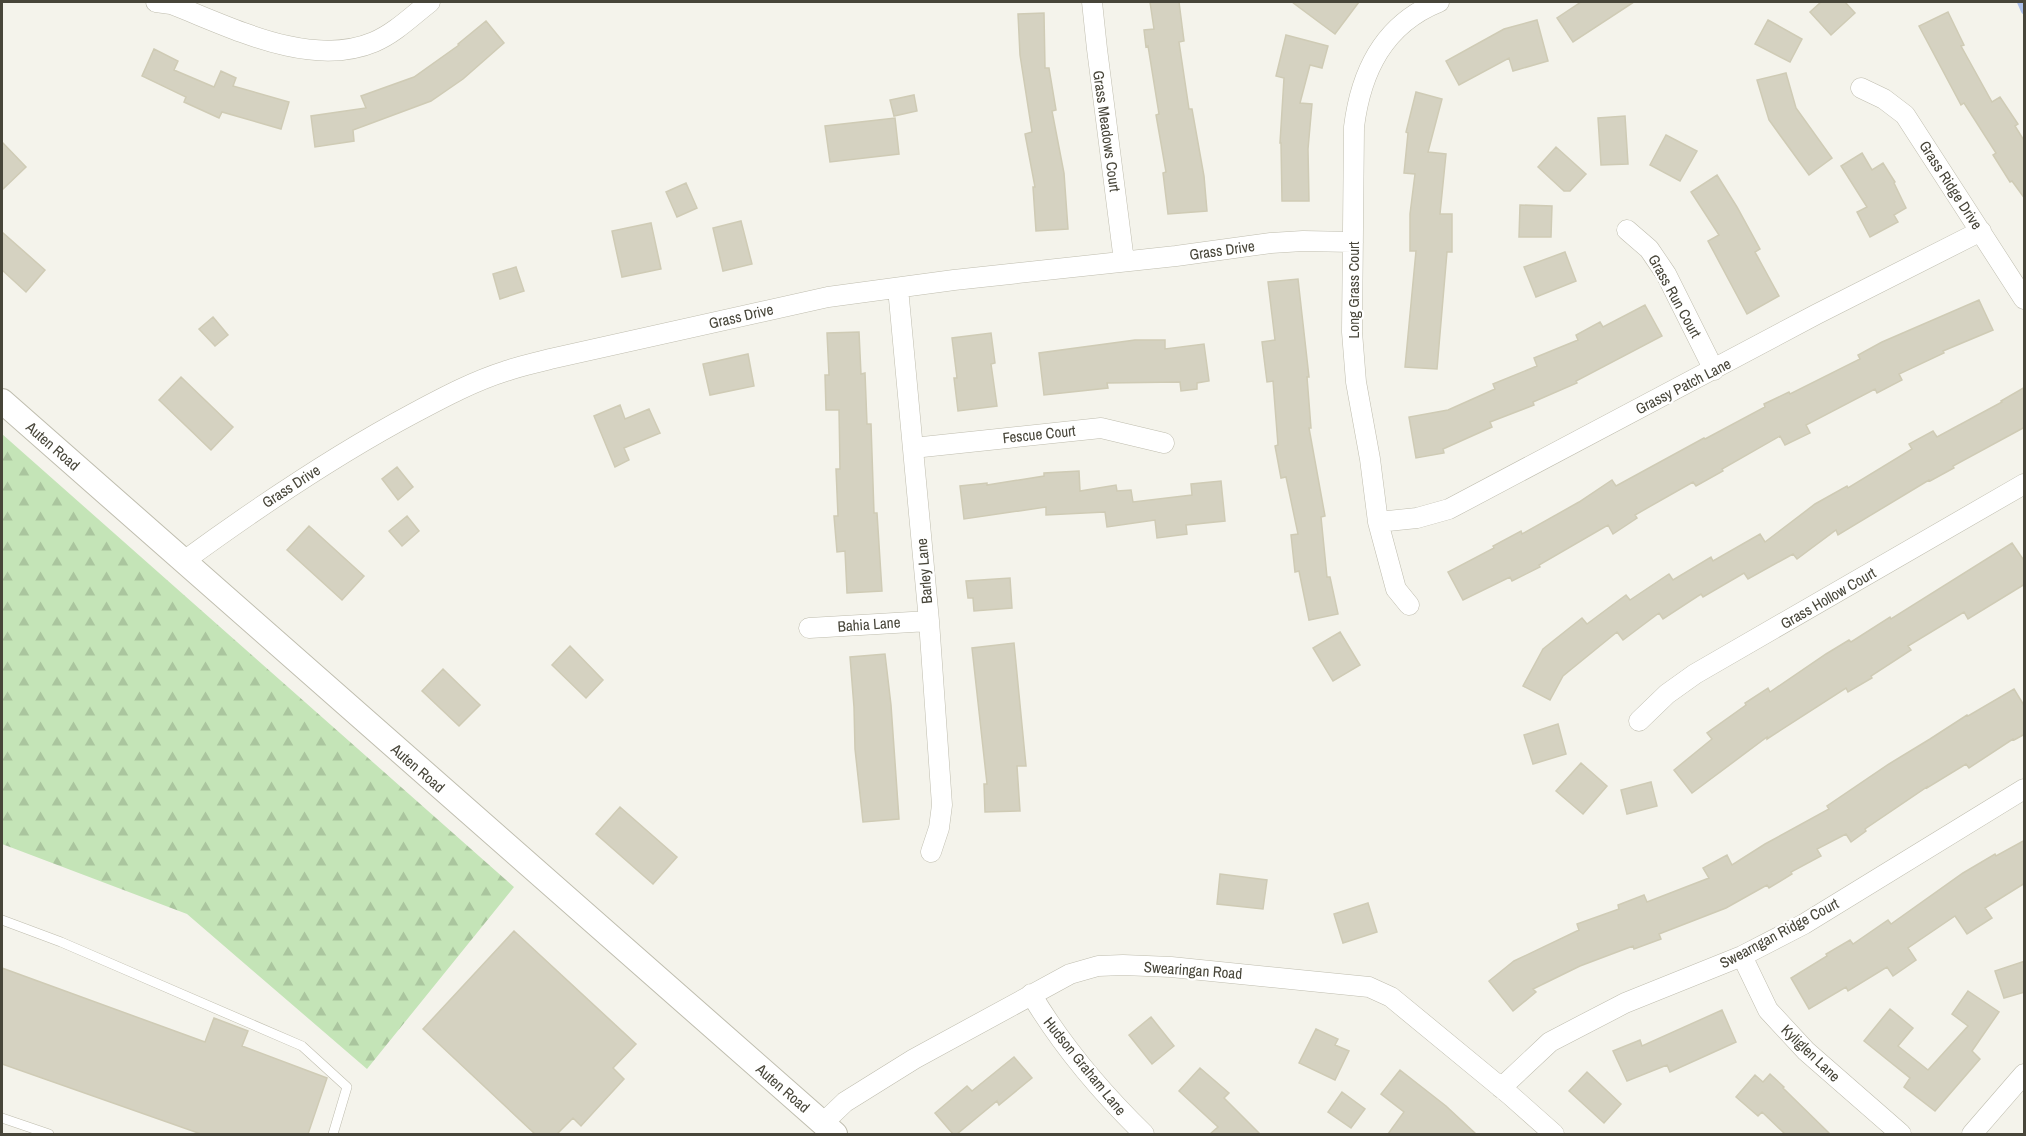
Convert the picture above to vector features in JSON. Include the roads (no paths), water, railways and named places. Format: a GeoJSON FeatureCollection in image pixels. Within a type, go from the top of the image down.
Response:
{"type":"FeatureCollection","features":[{"type":"Feature","properties":{"kind":"street"},"geometry":{"type":"LineString","coordinates":[[156,2],[171,4],[283,46],[319,51],[348,51],[375,41],[399,27],[430,2]]}},
{"type":"Feature","properties":{"kind":"street","name":"Grass Meadows Court"},"geometry":{"type":"LineString","coordinates":[[1092,2],[1125,261]]}},
{"type":"Feature","properties":{"kind":"street","name":"Long Grass Court"},"geometry":{"type":"LineString","coordinates":[[1409,605],[1396,589],[1378,522],[1370,459],[1356,382],[1352,332],[1354,127],[1365,77],[1377,54],[1391,34],[1411,17],[1439,2]]}},
{"type":"Feature","properties":{"kind":"street","name":"Grass Ridge Drive"},"geometry":{"type":"LineString","coordinates":[[1862,88],[1884,99],[1905,115],[2025,299]]}},
{"type":"Feature","properties":{"kind":"street","name":"Grass Run Court"},"geometry":{"type":"LineString","coordinates":[[1627,230],[1649,249],[1666,274],[1714,370]]}},
{"type":"Feature","properties":{"kind":"street","name":"Grassy Patch Lane"},"geometry":{"type":"LineString","coordinates":[[1378,522],[1418,518],[1449,509],[1817,314],[1981,231]]}},
{"type":"Feature","properties":{"kind":"street","name":"Grass Drive"},"geometry":{"type":"LineString","coordinates":[[184,561],[290,486],[360,443],[461,388],[504,371],[828,297],[1271,243],[1353,242]]}},
{"type":"Feature","properties":{"kind":"street","name":"Barley Lane"},"geometry":{"type":"LineString","coordinates":[[898,288],[942,805],[939,828],[931,852]]}},
{"type":"Feature","properties":{"kind":"street","name":"Auten Road"},"geometry":{"type":"LineString","coordinates":[[2,401],[829,1129]]}},
{"type":"Feature","properties":{"kind":"street","name":"Fescue Court"},"geometry":{"type":"LineString","coordinates":[[913,448],[1101,428],[1164,443]]}},
{"type":"Feature","properties":{"kind":"street","name":"Grass Hollow Court"},"geometry":{"type":"LineString","coordinates":[[1639,721],[1667,694],[1695,674],[2025,483]]}},
{"type":"Feature","properties":{"kind":"street","name":"Bahia Lane"},"geometry":{"type":"LineString","coordinates":[[809,628],[928,621]]}},
{"type":"Feature","properties":{"kind":"street","name":"Swearngan Ridge Court"},"geometry":{"type":"LineString","coordinates":[[1501,1088],[1550,1042],[1625,1003],[1742,956],[1804,924],[2025,789]]}},
{"type":"Feature","properties":{"kind":"street","name":"Kyliglen Lane"},"geometry":{"type":"LineString","coordinates":[[1742,956],[1768,1010],[1806,1051],[1901,1134]]}},
{"type":"Feature","properties":{"kind":"street","name":"Swearingan Road"},"geometry":{"type":"LineString","coordinates":[[829,1129],[845,1102],[914,1059],[1070,974],[1098,966],[1123,965],[1172,967],[1369,987],[1391,997],[1554,1134]]}},
{"type":"Feature","properties":{"kind":"street","name":"Hudson Graham Lane"},"geometry":{"type":"LineString","coordinates":[[1031,994],[1047,1019],[1110,1102],[1144,1134]]}},
{"type":"Feature","properties":{"kind":"street"},"geometry":{"type":"LineString","coordinates":[[1972,1134],[2025,1074]]}},
{"type":"Feature","properties":{"kind":"lane"},"geometry":{"type":"LineString","coordinates":[[2,920],[61,942],[302,1046],[347,1087],[333,1134]]}},
{"type":"Feature","properties":{"kind":"lane"},"geometry":{"type":"LineString","coordinates":[[2,1118],[49,1134]]}},
{"type":"Feature","properties":{"kind":"waterway"},"geometry":{"type":"LineString","coordinates":[[2020,2],[2024,11]]}}]}
